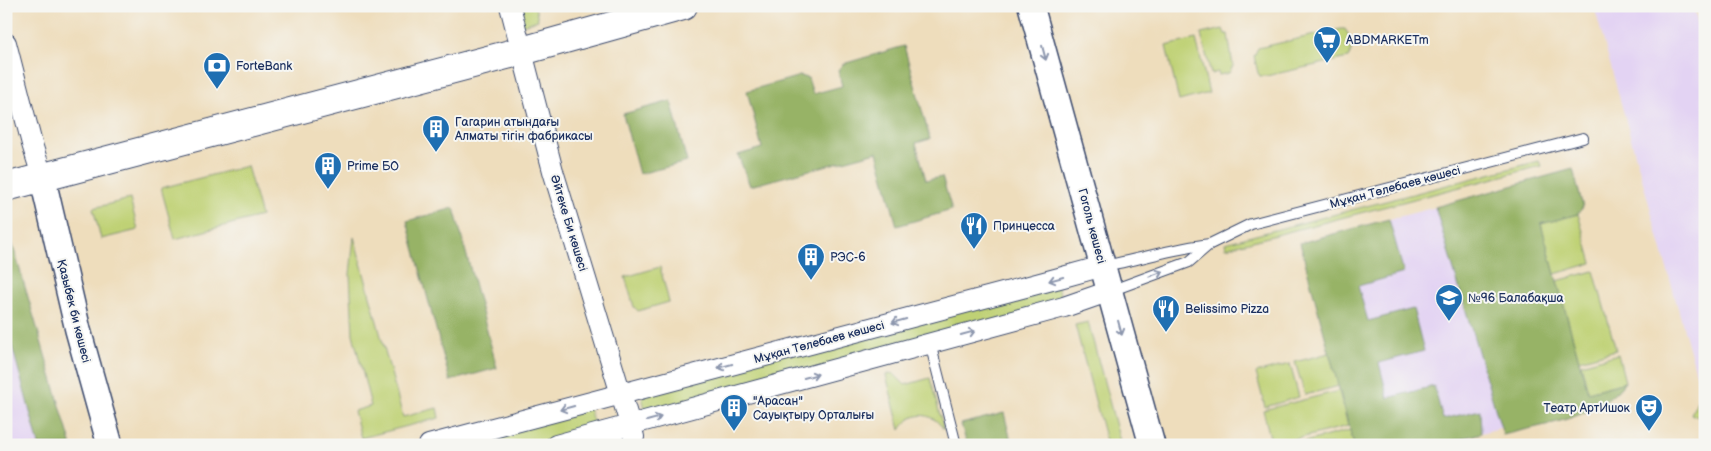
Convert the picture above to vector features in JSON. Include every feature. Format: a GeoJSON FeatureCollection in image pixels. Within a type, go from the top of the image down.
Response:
{"type":"FeatureCollection","features":[{"type":"Feature","properties":{"kind":"main road"},"geometry":{"type":"LineString","coordinates":[[6,187],[522,51],[683,6]]}},
{"type":"Feature","properties":{"kind":"street","name":"Әйтеке Би көшесі"},"geometry":{"type":"LineString","coordinates":[[510,6],[554,171],[620,394],[625,438]]}},
{"type":"Feature","properties":{"kind":"street","name":"Гоголь көшесі"},"geometry":{"type":"LineString","coordinates":[[1031,6],[1152,445]]}},
{"type":"Feature","properties":{"kind":"street"},"geometry":{"type":"LineString","coordinates":[[6,43],[42,176]]}},
{"type":"Feature","properties":{"kind":"street","name":"Қазыбек би көшесі"},"geometry":{"type":"LineString","coordinates":[[42,176],[78,330],[110,445]]}},
{"type":"Feature","properties":{"kind":"street","name":"Мұқан Төлебаев көшесі"},"geometry":{"type":"LineString","coordinates":[[429,445],[1102,266]]}},
{"type":"Feature","properties":{"kind":"street","name":"Мұқан Төлебаев көшесі"},"geometry":{"type":"LineString","coordinates":[[556,445],[625,438],[930,343],[1071,305],[1110,291]]}},
{"type":"Feature","properties":{"kind":"lane","name":"Мұқан Төлебаев көшесі"},"geometry":{"type":"LineString","coordinates":[[1110,291],[1189,262],[1210,244],[1251,224],[1583,138]]}},
{"type":"Feature","properties":{"kind":"lane","name":"Мұқан Төлебаев көшесі"},"geometry":{"type":"LineString","coordinates":[[1102,266],[1185,246],[1210,244]]}},
{"type":"Feature","properties":{"kind":"lane"},"geometry":{"type":"LineString","coordinates":[[930,343],[956,445]]}},
{"type":"Feature","properties":{"kind":"shaded area"},"geometry":{"type":"Polygon","coordinates":[[[1594,6],[1693,6],[1705,47],[1705,405],[1594,6]]]}},
{"type":"Feature","properties":{"kind":"shaded area","name":"№96 Балабақша"},"geometry":{"type":"Polygon","coordinates":[[[1521,185],[1581,405],[1439,445],[1374,445],[1317,238],[1521,185]]]}},
{"type":"Feature","properties":{"kind":"shaded area"},"geometry":{"type":"Polygon","coordinates":[[[6,324],[39,445],[6,445],[6,324]]]}},
{"type":"Feature","properties":{"kind":"green space"},"geometry":{"type":"Polygon","coordinates":[[[510,6],[535,6],[538,20],[516,27],[510,6]]]}},
{"type":"Feature","properties":{"kind":"green space"},"geometry":{"type":"Polygon","coordinates":[[[1223,29],[1225,34],[1228,34],[1233,66],[1229,73],[1219,75],[1218,72],[1211,74],[1201,34],[1223,29]]]}},
{"type":"Feature","properties":{"kind":"green space"},"geometry":{"type":"Polygon","coordinates":[[[1345,29],[1350,40],[1351,51],[1348,58],[1266,76],[1260,76],[1258,73],[1254,56],[1258,48],[1345,29]]]}},
{"type":"Feature","properties":{"kind":"green space"},"geometry":{"type":"Polygon","coordinates":[[[1196,39],[1209,93],[1179,101],[1166,46],[1196,39]]]}},
{"type":"Feature","properties":{"kind":"green space"},"geometry":{"type":"Polygon","coordinates":[[[904,46],[930,139],[916,143],[926,180],[942,177],[952,210],[897,226],[877,152],[750,186],[738,155],[762,148],[747,91],[800,76],[808,78],[813,94],[842,86],[838,70],[843,64],[904,46]]]}},
{"type":"Feature","properties":{"kind":"green space"},"geometry":{"type":"Polygon","coordinates":[[[671,101],[687,162],[639,174],[623,114],[671,101]]]}},
{"type":"Feature","properties":{"kind":"green space"},"geometry":{"type":"Polygon","coordinates":[[[1539,161],[1541,166],[1226,248],[1225,243],[1539,161]]]}},
{"type":"Feature","properties":{"kind":"green space"},"geometry":{"type":"Polygon","coordinates":[[[247,166],[261,216],[175,239],[161,188],[247,166]]]}},
{"type":"Feature","properties":{"kind":"green space"},"geometry":{"type":"Polygon","coordinates":[[[1573,169],[1583,207],[1578,214],[1541,224],[1588,392],[1625,382],[1614,394],[1586,412],[1553,423],[1503,435],[1435,207],[1573,169]]]}},
{"type":"Feature","properties":{"kind":"green space"},"geometry":{"type":"Polygon","coordinates":[[[130,199],[138,230],[101,239],[93,208],[130,199]]]}},
{"type":"Feature","properties":{"kind":"green space"},"geometry":{"type":"Polygon","coordinates":[[[454,208],[497,368],[450,381],[407,221],[454,208]]]}},
{"type":"Feature","properties":{"kind":"green space"},"geometry":{"type":"Polygon","coordinates":[[[1578,214],[1592,263],[1555,274],[1541,224],[1578,214]]]}},
{"type":"Feature","properties":{"kind":"green space"},"geometry":{"type":"Polygon","coordinates":[[[1389,219],[1404,273],[1358,286],[1368,321],[1413,309],[1424,351],[1379,363],[1388,398],[1434,386],[1443,419],[1480,410],[1481,433],[1439,445],[1354,445],[1300,243],[1389,219]]]}},
{"type":"Feature","properties":{"kind":"green space"},"geometry":{"type":"Polygon","coordinates":[[[10,236],[71,445],[39,445],[6,324],[6,244],[10,236]]]}},
{"type":"Feature","properties":{"kind":"green space"},"geometry":{"type":"Polygon","coordinates":[[[354,237],[403,417],[437,408],[439,418],[361,438],[354,411],[371,406],[353,334],[350,274],[354,237]]]}},
{"type":"Feature","properties":{"kind":"green space"},"geometry":{"type":"Polygon","coordinates":[[[660,267],[669,302],[638,311],[634,307],[625,277],[660,267]]]}},
{"type":"Feature","properties":{"kind":"green space"},"geometry":{"type":"Polygon","coordinates":[[[1594,271],[1616,350],[1579,360],[1557,281],[1594,271]]]}},
{"type":"Feature","properties":{"kind":"green space"},"geometry":{"type":"Polygon","coordinates":[[[1056,279],[1064,307],[648,421],[640,389],[1056,279]]]}},
{"type":"Feature","properties":{"kind":"green space"},"geometry":{"type":"Polygon","coordinates":[[[1088,322],[1121,445],[1107,445],[1075,325],[1088,322]]]}},
{"type":"Feature","properties":{"kind":"green space"},"geometry":{"type":"Polygon","coordinates":[[[1329,353],[1339,386],[1305,395],[1295,362],[1329,353]]]}},
{"type":"Feature","properties":{"kind":"green space"},"geometry":{"type":"Polygon","coordinates":[[[1618,354],[1625,382],[1588,392],[1581,364],[1618,354]]]}},
{"type":"Feature","properties":{"kind":"green space"},"geometry":{"type":"Polygon","coordinates":[[[1290,364],[1299,397],[1265,407],[1256,373],[1290,364]]]}},
{"type":"Feature","properties":{"kind":"green space"},"geometry":{"type":"Polygon","coordinates":[[[893,373],[905,385],[930,378],[944,430],[934,419],[922,415],[910,419],[900,430],[886,375],[893,373]]]}},
{"type":"Feature","properties":{"kind":"green space"},"geometry":{"type":"Polygon","coordinates":[[[1704,386],[1705,420],[1691,414],[1704,386]]]}},
{"type":"Feature","properties":{"kind":"green space"},"geometry":{"type":"Polygon","coordinates":[[[1339,391],[1348,426],[1272,445],[1263,410],[1339,391]]]}},
{"type":"Feature","properties":{"kind":"green space"},"geometry":{"type":"Polygon","coordinates":[[[587,402],[597,434],[556,445],[429,445],[587,402]]]}},
{"type":"Feature","properties":{"kind":"green space"},"geometry":{"type":"Polygon","coordinates":[[[1004,413],[1012,445],[967,445],[961,424],[1004,413]]]}},
{"type":"Feature","properties":{"kind":"green space"},"geometry":{"type":"Polygon","coordinates":[[[1350,430],[1354,445],[1293,445],[1350,430]]]}},
{"type":"Feature","properties":{"kind":"place","name":"ABDMARKETm"},"geometry":{"type":"Point","coordinates":[1327,64]}},
{"type":"Feature","properties":{"kind":"place","name":"ForteBank"},"geometry":{"type":"Point","coordinates":[217,90]}},
{"type":"Feature","properties":{"kind":"place","name":"Гагарин атындағы Алматы тігін фабрикасы"},"geometry":{"type":"Point","coordinates":[436,153]}},
{"type":"Feature","properties":{"kind":"place","name":"Prime БО"},"geometry":{"type":"Point","coordinates":[328,190]}},
{"type":"Feature","properties":{"kind":"place","name":"Принцесса"},"geometry":{"type":"Point","coordinates":[974,250]}},
{"type":"Feature","properties":{"kind":"place","name":"РЭС-6"},"geometry":{"type":"Point","coordinates":[811,281]}},
{"type":"Feature","properties":{"kind":"place","name":"№96 Балабақша"},"geometry":{"type":"Point","coordinates":[1449,322]}},
{"type":"Feature","properties":{"kind":"place","name":"Belissimo Pizza"},"geometry":{"type":"Point","coordinates":[1166,333]}},
{"type":"Feature","properties":{"kind":"place","name":"\"Арасан\" Сауықтыру Орталығы"},"geometry":{"type":"Point","coordinates":[734,432]}},
{"type":"Feature","properties":{"kind":"place","name":"Театр АртИшок"},"geometry":{"type":"Point","coordinates":[1649,432]}}]}
